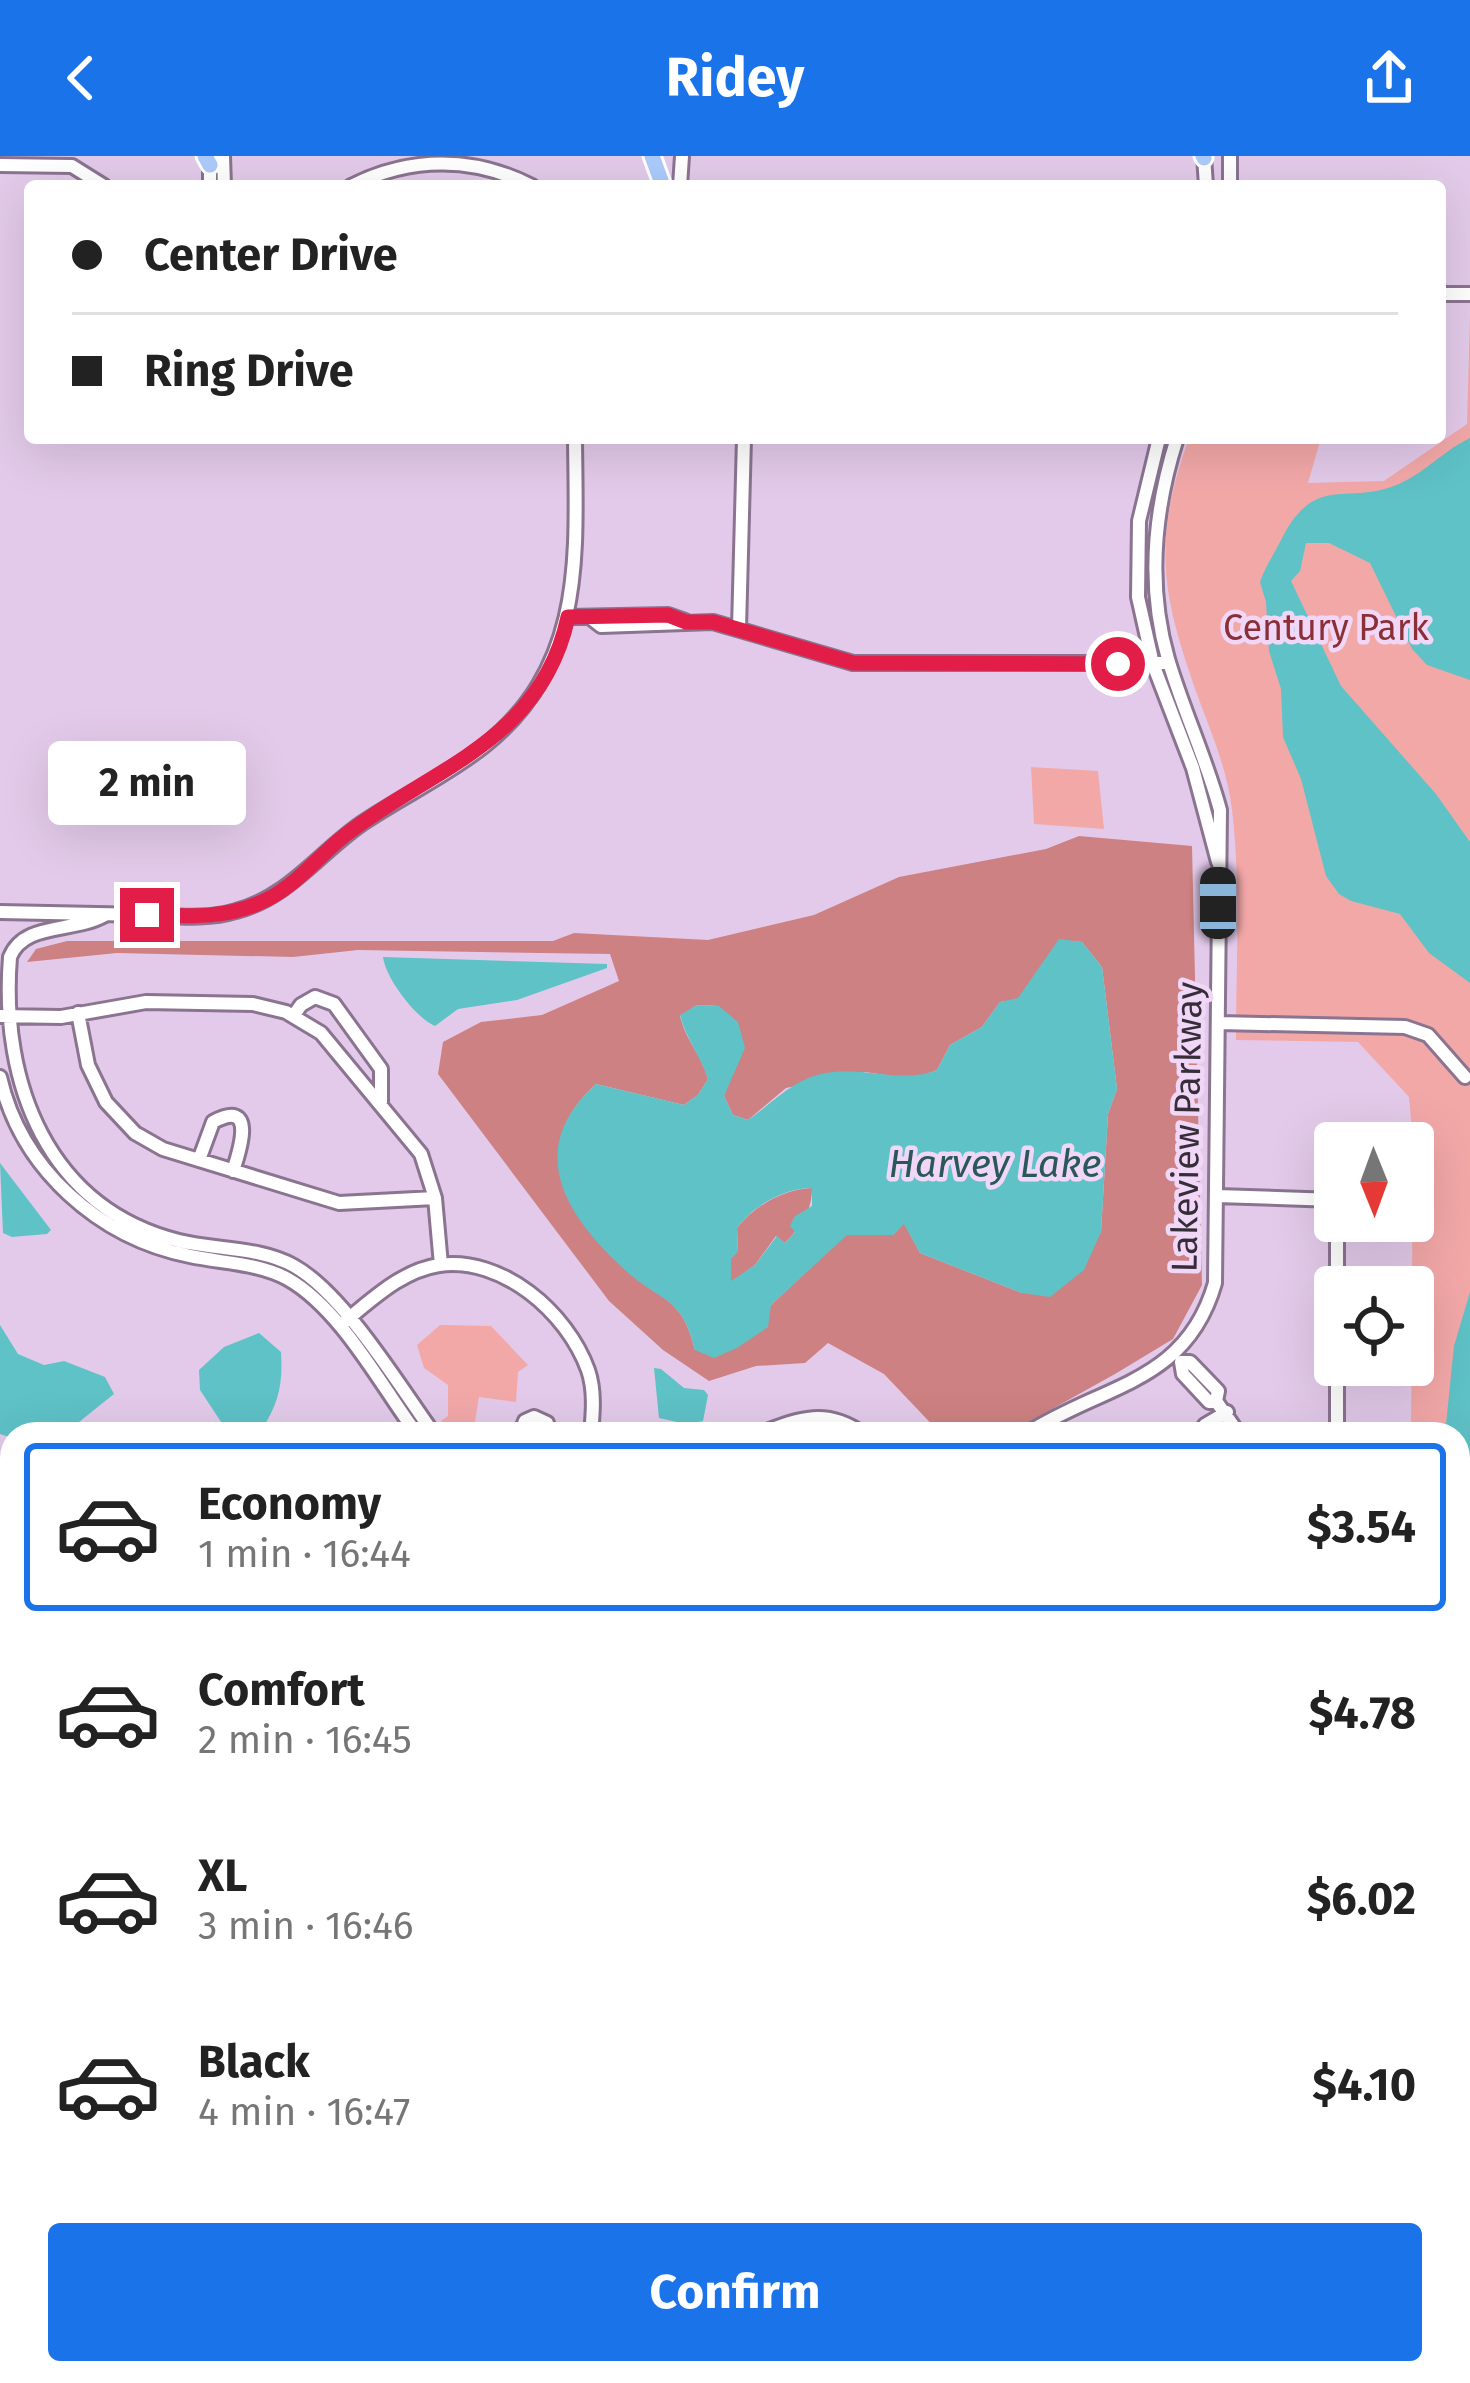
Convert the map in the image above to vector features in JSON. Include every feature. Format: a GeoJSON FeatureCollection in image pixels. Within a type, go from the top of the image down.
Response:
{"type":"FeatureCollection","features":[{"type":"Feature","properties":{"kind":"street"},"geometry":{"type":"LineString","coordinates":[[364,180],[404,162],[444,158],[492,165],[521,180]]}},
{"type":"Feature","properties":{"kind":"street"},"geometry":{"type":"LineString","coordinates":[[0,165],[71,166],[94,180]]}},
{"type":"Feature","properties":{"kind":"street"},"geometry":{"type":"LineString","coordinates":[[0,913],[218,915],[276,895],[342,838],[463,761],[508,726],[552,663],[568,617],[575,444]]}},
{"type":"Feature","properties":{"kind":"street"},"geometry":{"type":"LineString","coordinates":[[739,629],[744,444]]}},
{"type":"Feature","properties":{"kind":"street","name":"Lakeview Parkway"},"geometry":{"type":"LineString","coordinates":[[1050,1422],[1178,1359],[1202,1319],[1215,1283],[1218,863],[1193,768],[1153,664],[1138,597],[1139,521],[1158,444]]}},
{"type":"Feature","properties":{"kind":"street","name":"Lakeview Parkway"},"geometry":{"type":"LineString","coordinates":[[1175,444],[1161,500],[1154,578],[1169,663],[1208,763],[1220,810],[1223,847],[1218,863]]}},
{"type":"Feature","properties":{"kind":"street"},"geometry":{"type":"LineString","coordinates":[[568,617],[668,615],[686,622],[713,622],[853,663],[1169,663]]}},
{"type":"Feature","properties":{"kind":"street"},"geometry":{"type":"LineString","coordinates":[[105,915],[66,930],[36,932],[14,946],[3,1016],[13,1081],[42,1145],[83,1192],[148,1231],[271,1257],[296,1267],[424,1422]]}},
{"type":"Feature","properties":{"kind":"street"},"geometry":{"type":"LineString","coordinates":[[294,1016],[315,997],[334,1004],[381,1069],[381,1103]]}},
{"type":"Feature","properties":{"kind":"street"},"geometry":{"type":"LineString","coordinates":[[3,1016],[78,1013],[146,1002],[254,1004],[294,1016],[321,1033],[422,1154],[435,1198],[441,1265]]}},
{"type":"Feature","properties":{"kind":"street"},"geometry":{"type":"LineString","coordinates":[[78,1013],[88,1065],[106,1102],[148,1142],[345,1204],[435,1198]]}},
{"type":"Feature","properties":{"kind":"street"},"geometry":{"type":"LineString","coordinates":[[1219,1023],[1405,1027],[1428,1035],[1465,1077]]}},
{"type":"Feature","properties":{"kind":"street"},"geometry":{"type":"LineString","coordinates":[[0,1077],[7,1103],[38,1161],[82,1208],[160,1249],[261,1268],[310,1293],[343,1322],[409,1422]]}},
{"type":"Feature","properties":{"kind":"street"},"geometry":{"type":"LineString","coordinates":[[200,1160],[213,1122],[237,1118],[244,1135],[233,1171]]}},
{"type":"Feature","properties":{"kind":"street"},"geometry":{"type":"LineString","coordinates":[[1217,1196],[1314,1199]]}},
{"type":"Feature","properties":{"kind":"street"},"geometry":{"type":"LineString","coordinates":[[343,1322],[392,1283],[441,1265],[469,1266],[518,1282],[568,1333],[588,1370],[592,1422]]}},
{"type":"Feature","properties":{"kind":"street"},"geometry":{"type":"LineString","coordinates":[[1178,1359],[1190,1362],[1218,1391],[1216,1401],[1232,1422]]}},
{"type":"Feature","properties":{"kind":"street"},"geometry":{"type":"LineString","coordinates":[[1337,1386],[1337,1422]]}},
{"type":"Feature","properties":{"kind":"street"},"geometry":{"type":"LineString","coordinates":[[1210,1422],[1227,1412]]}},
{"type":"Feature","properties":{"kind":"street"},"geometry":{"type":"LineString","coordinates":[[790,1422],[806,1416],[844,1422]]}},
{"type":"Feature","properties":{"kind":"green space","name":"Century Park"},"geometry":{"type":"Polygon","coordinates":[[[1470,315],[1470,1422],[1411,1422],[1411,1386],[1434,1386],[1434,1266],[1412,1266],[1412,1242],[1434,1242],[1434,1122],[1411,1122],[1409,1097],[1358,1042],[1236,1040],[1232,810],[1220,757],[1170,603],[1166,542],[1187,444],[1319,444],[1308,483],[1384,481],[1438,444],[1446,444],[1446,438],[1467,424],[1470,315]]]}},
{"type":"Feature","properties":{"kind":"green space"},"geometry":{"type":"Polygon","coordinates":[[[1031,767],[1098,771],[1104,829],[1034,824],[1031,767]]]}},
{"type":"Feature","properties":{"kind":"green space"},"geometry":{"type":"Polygon","coordinates":[[[440,1325],[491,1326],[528,1365],[518,1372],[516,1402],[479,1397],[475,1422],[442,1422],[448,1416],[448,1385],[424,1368],[417,1345],[440,1325]]]}},
{"type":"Feature","properties":{"kind":"shaded area"},"geometry":{"type":"Polygon","coordinates":[[[1079,836],[1192,846],[1202,1285],[1173,1339],[1029,1422],[930,1422],[884,1374],[828,1343],[805,1363],[756,1366],[709,1381],[663,1350],[609,1301],[438,1074],[443,1042],[481,1022],[542,1015],[619,981],[610,954],[358,950],[293,957],[117,953],[27,962],[36,949],[67,941],[553,941],[574,933],[708,940],[814,915],[899,877],[1046,849],[1079,836]],[[1059,940],[1018,999],[1000,1002],[982,1027],[950,1045],[937,1070],[913,1079],[865,1072],[786,1088],[748,1120],[733,1115],[724,1096],[731,1078],[719,1006],[697,1005],[680,1016],[708,1079],[698,1095],[684,1105],[596,1084],[575,1108],[563,1132],[562,1179],[586,1225],[604,1247],[676,1308],[695,1350],[771,1305],[847,1234],[893,1235],[904,1223],[920,1253],[1022,1293],[1101,1232],[1108,1114],[1117,1089],[1102,967],[1082,942],[1059,940]]]}},
{"type":"Feature","properties":{"kind":"shaded area"},"geometry":{"type":"Polygon","coordinates":[[[812,1188],[808,1211],[791,1237],[785,1243],[776,1236],[755,1265],[731,1282],[737,1228],[770,1200],[812,1188]]]}},
{"type":"Feature","properties":{"kind":"water"},"geometry":{"type":"Polygon","coordinates":[[[1470,438],[1470,680],[1427,665],[1412,649],[1370,563],[1329,543],[1306,543],[1300,571],[1291,581],[1341,686],[1436,794],[1470,842],[1470,983],[1429,953],[1400,914],[1351,901],[1326,876],[1301,779],[1283,737],[1281,689],[1269,651],[1260,582],[1294,519],[1307,505],[1319,498],[1399,484],[1470,438]]]}},
{"type":"Feature","properties":{"kind":"water","name":"Harvey Lake"},"geometry":{"type":"Polygon","coordinates":[[[1059,939],[1082,942],[1102,967],[1117,1089],[1108,1114],[1101,1232],[1084,1270],[1050,1297],[1022,1293],[920,1253],[904,1224],[893,1235],[847,1235],[771,1305],[768,1327],[714,1358],[695,1350],[677,1309],[603,1249],[570,1204],[557,1157],[562,1133],[574,1108],[596,1084],[684,1105],[698,1095],[708,1079],[680,1015],[697,1005],[719,1006],[738,1022],[745,1048],[724,1096],[733,1115],[748,1120],[791,1087],[821,1074],[851,1071],[908,1076],[937,1070],[950,1045],[982,1027],[1000,1002],[1018,998],[1059,939]],[[812,1188],[801,1189],[752,1212],[737,1228],[738,1252],[731,1258],[731,1281],[755,1265],[777,1236],[785,1243],[795,1232],[790,1226],[794,1217],[812,1206],[812,1188]]]}},
{"type":"Feature","properties":{"kind":"water"},"geometry":{"type":"Polygon","coordinates":[[[383,957],[607,964],[607,968],[517,1000],[458,1009],[435,1026],[403,997],[383,957]]]}},
{"type":"Feature","properties":{"kind":"water"},"geometry":{"type":"Polygon","coordinates":[[[0,1163],[51,1230],[47,1234],[12,1237],[3,1233],[0,1163]]]}},
{"type":"Feature","properties":{"kind":"water"},"geometry":{"type":"Polygon","coordinates":[[[1470,1292],[1470,1422],[1446,1422],[1454,1346],[1470,1292]]]}},
{"type":"Feature","properties":{"kind":"water"},"geometry":{"type":"Polygon","coordinates":[[[0,1325],[18,1354],[44,1365],[64,1361],[105,1377],[114,1394],[79,1422],[0,1422],[0,1325]]]}},
{"type":"Feature","properties":{"kind":"water"},"geometry":{"type":"Polygon","coordinates":[[[259,1333],[281,1352],[280,1383],[266,1422],[221,1422],[200,1390],[199,1370],[224,1347],[259,1333]]]}},
{"type":"Feature","properties":{"kind":"water"},"geometry":{"type":"Polygon","coordinates":[[[654,1368],[684,1388],[704,1390],[708,1395],[703,1421],[659,1418],[654,1368]]]}},
{"type":"Feature","properties":{"kind":"route"},"geometry":{"type":"LineString","coordinates":[[147,915],[218,915],[250,907],[299,879],[342,838],[463,761],[508,726],[552,663],[568,617],[668,615],[686,622],[713,622],[853,663],[1118,664]]}}]}
